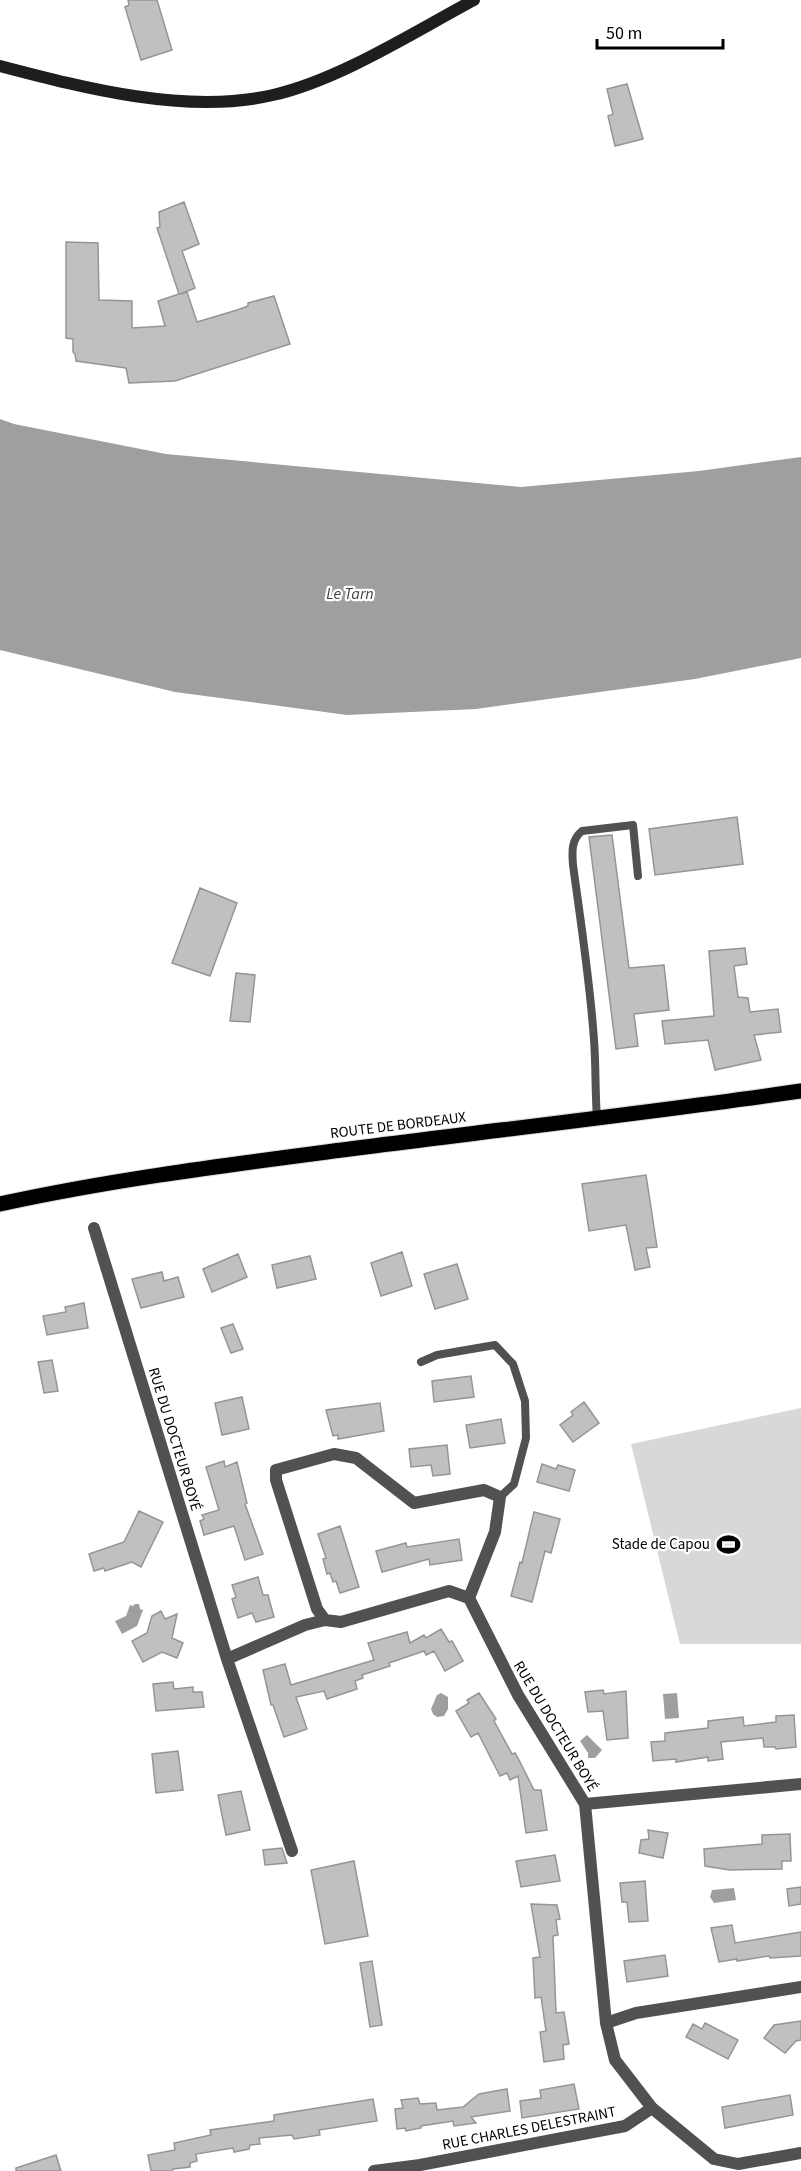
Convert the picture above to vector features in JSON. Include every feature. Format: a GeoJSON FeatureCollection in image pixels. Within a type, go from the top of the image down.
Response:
{"type":"FeatureCollection","features":[{"type":"Feature","properties":{"kind":"main road"},"geometry":{"type":"LineString","coordinates":[[0,66],[95,89],[159,99],[236,102],[274,95],[309,84],[358,62],[474,0]]}},
{"type":"Feature","properties":{"kind":"main road","name":"ROUTE DE BORDEAUX"},"geometry":{"type":"LineString","coordinates":[[0,1204],[133,1179],[237,1164],[597,1119],[801,1090]]}},
{"type":"Feature","properties":{"kind":"street","name":"RUE DU DOCTEUR BOYÉ"},"geometry":{"type":"LineString","coordinates":[[94,1228],[227,1659],[292,1851]]}},
{"type":"Feature","properties":{"kind":"street"},"geometry":{"type":"LineString","coordinates":[[227,1659],[305,1625],[325,1620],[341,1622],[449,1591],[469,1598],[495,1532],[500,1497],[484,1490],[414,1503],[356,1458],[334,1454],[276,1470],[276,1480],[317,1609],[325,1620]]}},
{"type":"Feature","properties":{"kind":"street","name":"RUE DU DOCTEUR BOYÉ"},"geometry":{"type":"LineString","coordinates":[[469,1598],[518,1695],[585,1804],[801,1784]]}},
{"type":"Feature","properties":{"kind":"street"},"geometry":{"type":"LineString","coordinates":[[585,1804],[606,2023],[615,2060],[652,2108],[714,2159],[738,2164],[801,2153]]}},
{"type":"Feature","properties":{"kind":"street"},"geometry":{"type":"LineString","coordinates":[[606,2023],[636,2013],[801,1988]]}},
{"type":"Feature","properties":{"kind":"street","name":"RUE CHARLES DELESTRAINT"},"geometry":{"type":"LineString","coordinates":[[374,2171],[407,2169],[625,2126],[652,2108]]}},
{"type":"Feature","properties":{"kind":"lane"},"geometry":{"type":"LineString","coordinates":[[597,1119],[591,1000],[573,866],[573,845],[576,836],[582,831],[633,825],[638,876]]}},
{"type":"Feature","properties":{"kind":"lane"},"geometry":{"type":"LineString","coordinates":[[421,1362],[437,1355],[495,1345],[513,1364],[525,1401],[526,1438],[514,1484],[500,1497]]}},
{"type":"Feature","properties":{"kind":"shaded area","name":"Stade de Capou"},"geometry":{"type":"Polygon","coordinates":[[[801,1408],[801,1644],[680,1644],[631,1444],[801,1408]]]}},
{"type":"Feature","properties":{"kind":"water","name":"Le Tarn"},"geometry":{"type":"Polygon","coordinates":[[[0,419],[14,424],[166,454],[521,487],[699,471],[801,457],[801,658],[695,679],[476,709],[347,715],[175,692],[0,650],[0,419]]]}},
{"type":"Feature","properties":{"kind":"water"},"geometry":{"type":"Polygon","coordinates":[[[139,1604],[140,1609],[143,1610],[137,1626],[122,1634],[115,1621],[126,1616],[130,1605],[139,1604]]]}},
{"type":"Feature","properties":{"kind":"water"},"geometry":{"type":"Polygon","coordinates":[[[441,1693],[448,1697],[448,1709],[444,1716],[437,1717],[431,1709],[437,1695],[441,1693]]]}},
{"type":"Feature","properties":{"kind":"water"},"geometry":{"type":"Polygon","coordinates":[[[677,1693],[679,1718],[665,1719],[663,1694],[677,1693]]]}},
{"type":"Feature","properties":{"kind":"water"},"geometry":{"type":"Polygon","coordinates":[[[587,1735],[602,1750],[595,1758],[588,1758],[588,1753],[580,1741],[587,1735]]]}},
{"type":"Feature","properties":{"kind":"water"},"geometry":{"type":"Polygon","coordinates":[[[734,1888],[736,1900],[714,1903],[710,1897],[712,1890],[734,1888]]]}},
{"type":"Feature","properties":{"kind":"building"},"geometry":{"type":"Polygon","coordinates":[[[128,0],[157,0],[172,50],[141,60],[125,7],[129,5],[128,0]]]}},
{"type":"Feature","properties":{"kind":"building"},"geometry":{"type":"Polygon","coordinates":[[[627,84],[643,139],[615,146],[608,116],[613,114],[607,89],[627,84]]]}},
{"type":"Feature","properties":{"kind":"building"},"geometry":{"type":"Polygon","coordinates":[[[184,202],[199,244],[182,251],[195,288],[180,294],[187,292],[197,322],[274,296],[290,344],[175,381],[129,383],[126,368],[76,361],[73,339],[66,338],[66,242],[98,243],[99,300],[132,301],[132,328],[165,326],[158,301],[179,294],[157,228],[160,227],[159,212],[184,202]]]}},
{"type":"Feature","properties":{"kind":"building"},"geometry":{"type":"Polygon","coordinates":[[[737,817],[743,864],[655,875],[649,829],[737,817]]]}},
{"type":"Feature","properties":{"kind":"building"},"geometry":{"type":"Polygon","coordinates":[[[612,835],[629,968],[664,965],[669,1010],[634,1014],[638,1046],[616,1049],[589,837],[612,835]]]}},
{"type":"Feature","properties":{"kind":"building"},"geometry":{"type":"Polygon","coordinates":[[[200,888],[237,903],[210,976],[172,963],[200,888]]]}},
{"type":"Feature","properties":{"kind":"building"},"geometry":{"type":"Polygon","coordinates":[[[745,948],[747,964],[734,966],[738,997],[748,998],[750,1012],[778,1009],[781,1032],[754,1035],[761,1060],[715,1070],[708,1040],[665,1044],[662,1021],[714,1016],[709,951],[745,948]]]}},
{"type":"Feature","properties":{"kind":"building"},"geometry":{"type":"Polygon","coordinates":[[[236,973],[255,975],[250,1022],[230,1021],[236,973]]]}},
{"type":"Feature","properties":{"kind":"building"},"geometry":{"type":"Polygon","coordinates":[[[646,1175],[657,1247],[646,1248],[650,1267],[635,1270],[626,1225],[589,1231],[582,1184],[646,1175]]]}},
{"type":"Feature","properties":{"kind":"building"},"geometry":{"type":"Polygon","coordinates":[[[402,1252],[412,1286],[381,1296],[371,1263],[402,1252]]]}},
{"type":"Feature","properties":{"kind":"building"},"geometry":{"type":"Polygon","coordinates":[[[238,1254],[247,1277],[212,1292],[203,1269],[238,1254]]]}},
{"type":"Feature","properties":{"kind":"building"},"geometry":{"type":"Polygon","coordinates":[[[310,1256],[316,1279],[277,1288],[272,1265],[310,1256]]]}},
{"type":"Feature","properties":{"kind":"building"},"geometry":{"type":"Polygon","coordinates":[[[457,1264],[468,1299],[435,1309],[424,1274],[457,1264]]]}},
{"type":"Feature","properties":{"kind":"building"},"geometry":{"type":"Polygon","coordinates":[[[162,1272],[164,1281],[178,1277],[184,1297],[141,1308],[132,1279],[162,1272]]]}},
{"type":"Feature","properties":{"kind":"building"},"geometry":{"type":"Polygon","coordinates":[[[84,1303],[88,1328],[47,1335],[43,1316],[66,1312],[65,1307],[84,1303]]]}},
{"type":"Feature","properties":{"kind":"building"},"geometry":{"type":"Polygon","coordinates":[[[233,1324],[243,1349],[231,1353],[221,1328],[233,1324]]]}},
{"type":"Feature","properties":{"kind":"building"},"geometry":{"type":"Polygon","coordinates":[[[52,1360],[58,1391],[44,1393],[38,1362],[52,1360]]]}},
{"type":"Feature","properties":{"kind":"building"},"geometry":{"type":"Polygon","coordinates":[[[471,1376],[474,1397],[434,1402],[432,1381],[471,1376]]]}},
{"type":"Feature","properties":{"kind":"building"},"geometry":{"type":"Polygon","coordinates":[[[242,1397],[249,1429],[222,1435],[215,1403],[242,1397]]]}},
{"type":"Feature","properties":{"kind":"building"},"geometry":{"type":"Polygon","coordinates":[[[584,1402],[599,1423],[573,1442],[560,1425],[584,1402]]]}},
{"type":"Feature","properties":{"kind":"building"},"geometry":{"type":"Polygon","coordinates":[[[380,1403],[384,1431],[338,1439],[338,1435],[333,1436],[326,1410],[380,1403]]]}},
{"type":"Feature","properties":{"kind":"building"},"geometry":{"type":"Polygon","coordinates":[[[501,1419],[505,1443],[470,1448],[466,1425],[501,1419]]]}},
{"type":"Feature","properties":{"kind":"building"},"geometry":{"type":"Polygon","coordinates":[[[447,1445],[450,1474],[433,1476],[431,1465],[411,1467],[409,1449],[447,1445]]]}},
{"type":"Feature","properties":{"kind":"building"},"geometry":{"type":"Polygon","coordinates":[[[224,1461],[225,1467],[237,1462],[247,1503],[245,1504],[263,1554],[245,1560],[234,1526],[204,1535],[200,1521],[204,1519],[202,1515],[219,1510],[206,1467],[224,1461]]]}},
{"type":"Feature","properties":{"kind":"building"},"geometry":{"type":"Polygon","coordinates":[[[542,1464],[556,1469],[558,1465],[575,1470],[569,1491],[537,1482],[542,1464]]]}},
{"type":"Feature","properties":{"kind":"building"},"geometry":{"type":"Polygon","coordinates":[[[139,1511],[163,1522],[141,1567],[132,1562],[105,1571],[104,1568],[94,1571],[89,1554],[124,1542],[139,1511]]]}},
{"type":"Feature","properties":{"kind":"building"},"geometry":{"type":"Polygon","coordinates":[[[534,1512],[560,1519],[551,1553],[545,1551],[532,1602],[511,1596],[520,1562],[522,1563],[534,1512]]]}},
{"type":"Feature","properties":{"kind":"building"},"geometry":{"type":"Polygon","coordinates":[[[340,1526],[359,1587],[340,1593],[336,1581],[333,1582],[330,1573],[327,1574],[323,1559],[326,1558],[318,1534],[340,1526]]]}},
{"type":"Feature","properties":{"kind":"building"},"geometry":{"type":"Polygon","coordinates":[[[459,1539],[462,1560],[430,1565],[429,1559],[382,1572],[376,1551],[406,1543],[407,1547],[459,1539]]]}},
{"type":"Feature","properties":{"kind":"building"},"geometry":{"type":"Polygon","coordinates":[[[258,1577],[263,1595],[268,1595],[274,1617],[256,1622],[252,1613],[238,1618],[232,1599],[236,1597],[232,1585],[258,1577]]]}},
{"type":"Feature","properties":{"kind":"building"},"geometry":{"type":"Polygon","coordinates":[[[161,1611],[165,1619],[177,1614],[172,1638],[183,1643],[177,1658],[162,1652],[143,1662],[132,1641],[147,1633],[152,1616],[161,1611]]]}},
{"type":"Feature","properties":{"kind":"building"},"geometry":{"type":"Polygon","coordinates":[[[441,1629],[449,1642],[452,1641],[463,1661],[445,1671],[434,1651],[426,1655],[424,1651],[362,1675],[363,1678],[355,1681],[357,1689],[327,1699],[324,1691],[296,1697],[307,1729],[284,1737],[273,1705],[271,1705],[263,1670],[285,1664],[291,1685],[374,1660],[368,1643],[407,1632],[410,1643],[424,1635],[426,1638],[441,1629]]]}},
{"type":"Feature","properties":{"kind":"building"},"geometry":{"type":"Polygon","coordinates":[[[173,1682],[174,1689],[193,1687],[193,1692],[202,1692],[204,1707],[156,1711],[153,1684],[173,1682]]]}},
{"type":"Feature","properties":{"kind":"building"},"geometry":{"type":"Polygon","coordinates":[[[603,1690],[604,1694],[626,1691],[628,1738],[607,1740],[603,1711],[588,1712],[585,1692],[603,1690]]]}},
{"type":"Feature","properties":{"kind":"building"},"geometry":{"type":"Polygon","coordinates":[[[479,1693],[496,1719],[494,1721],[512,1754],[515,1753],[518,1758],[534,1790],[541,1790],[547,1830],[526,1833],[518,1776],[510,1780],[507,1773],[500,1776],[478,1733],[471,1737],[456,1711],[469,1703],[467,1700],[479,1693]]]}},
{"type":"Feature","properties":{"kind":"building"},"geometry":{"type":"Polygon","coordinates":[[[794,1715],[796,1747],[776,1749],[775,1747],[764,1747],[763,1738],[721,1742],[723,1759],[708,1761],[708,1757],[676,1762],[676,1759],[653,1761],[651,1742],[665,1741],[665,1733],[708,1728],[708,1721],[743,1717],[744,1726],[776,1722],[776,1716],[794,1715]]]}},
{"type":"Feature","properties":{"kind":"building"},"geometry":{"type":"Polygon","coordinates":[[[178,1751],[183,1790],[156,1793],[152,1754],[178,1751]]]}},
{"type":"Feature","properties":{"kind":"building"},"geometry":{"type":"Polygon","coordinates":[[[241,1791],[250,1830],[226,1835],[218,1795],[241,1791]]]}},
{"type":"Feature","properties":{"kind":"building"},"geometry":{"type":"Polygon","coordinates":[[[648,1830],[668,1833],[663,1858],[639,1853],[641,1840],[649,1839],[648,1830]]]}},
{"type":"Feature","properties":{"kind":"building"},"geometry":{"type":"Polygon","coordinates":[[[790,1834],[791,1861],[782,1861],[782,1869],[730,1870],[705,1866],[704,1849],[762,1844],[762,1835],[790,1834]]]}},
{"type":"Feature","properties":{"kind":"building"},"geometry":{"type":"Polygon","coordinates":[[[282,1848],[287,1863],[265,1865],[263,1850],[282,1848]]]}},
{"type":"Feature","properties":{"kind":"building"},"geometry":{"type":"Polygon","coordinates":[[[555,1855],[560,1881],[521,1887],[516,1861],[555,1855]]]}},
{"type":"Feature","properties":{"kind":"building"},"geometry":{"type":"Polygon","coordinates":[[[354,1861],[368,1936],[325,1944],[311,1870],[354,1861]]]}},
{"type":"Feature","properties":{"kind":"building"},"geometry":{"type":"Polygon","coordinates":[[[645,1881],[648,1921],[629,1922],[627,1902],[622,1902],[620,1883],[645,1881]]]}},
{"type":"Feature","properties":{"kind":"building"},"geometry":{"type":"Polygon","coordinates":[[[801,1887],[801,1904],[789,1906],[787,1889],[801,1887]]]}},
{"type":"Feature","properties":{"kind":"building"},"geometry":{"type":"Polygon","coordinates":[[[531,1904],[557,1905],[560,1919],[556,1920],[558,1935],[553,1936],[556,2013],[564,2012],[569,2044],[563,2045],[564,2059],[544,2062],[540,2032],[546,2031],[541,1997],[535,1998],[533,1958],[540,1957],[531,1904]]]}},
{"type":"Feature","properties":{"kind":"building"},"geometry":{"type":"Polygon","coordinates":[[[732,1925],[735,1943],[801,1932],[801,1956],[770,1958],[769,1956],[719,1962],[711,1928],[732,1925]]]}},
{"type":"Feature","properties":{"kind":"building"},"geometry":{"type":"Polygon","coordinates":[[[665,1955],[668,1976],[627,1982],[624,1961],[665,1955]]]}},
{"type":"Feature","properties":{"kind":"building"},"geometry":{"type":"Polygon","coordinates":[[[372,1961],[382,2025],[370,2027],[360,1963],[372,1961]]]}},
{"type":"Feature","properties":{"kind":"building"},"geometry":{"type":"Polygon","coordinates":[[[801,2021],[801,2040],[796,2041],[785,2053],[764,2038],[774,2025],[801,2021]]]}},
{"type":"Feature","properties":{"kind":"building"},"geometry":{"type":"Polygon","coordinates":[[[705,2023],[738,2040],[728,2059],[686,2037],[693,2024],[702,2029],[705,2023]]]}},
{"type":"Feature","properties":{"kind":"building"},"geometry":{"type":"Polygon","coordinates":[[[574,2084],[579,2109],[522,2118],[520,2101],[541,2098],[540,2090],[574,2084]]]}},
{"type":"Feature","properties":{"kind":"building"},"geometry":{"type":"Polygon","coordinates":[[[507,2089],[510,2111],[471,2117],[476,2123],[454,2126],[453,2121],[406,2131],[405,2128],[397,2129],[395,2109],[403,2108],[401,2100],[418,2098],[420,2104],[436,2103],[437,2110],[463,2107],[479,2094],[507,2089]]]}},
{"type":"Feature","properties":{"kind":"building"},"geometry":{"type":"Polygon","coordinates":[[[790,2095],[793,2115],[725,2128],[722,2107],[790,2095]]]}},
{"type":"Feature","properties":{"kind":"building"},"geometry":{"type":"Polygon","coordinates":[[[373,2099],[377,2121],[319,2130],[320,2135],[294,2139],[292,2135],[259,2138],[260,2144],[250,2145],[249,2149],[234,2152],[233,2148],[196,2154],[197,2161],[190,2163],[190,2167],[172,2171],[151,2171],[148,2155],[175,2150],[174,2143],[211,2135],[210,2130],[274,2121],[274,2115],[373,2099]]]}},
{"type":"Feature","properties":{"kind":"building"},"geometry":{"type":"Polygon","coordinates":[[[56,2155],[61,2171],[16,2171],[16,2168],[56,2155]]]}},
{"type":"Feature","properties":{"kind":"place","name":"Stade de Capou"},"geometry":{"type":"Point","coordinates":[728,1544]}}]}
